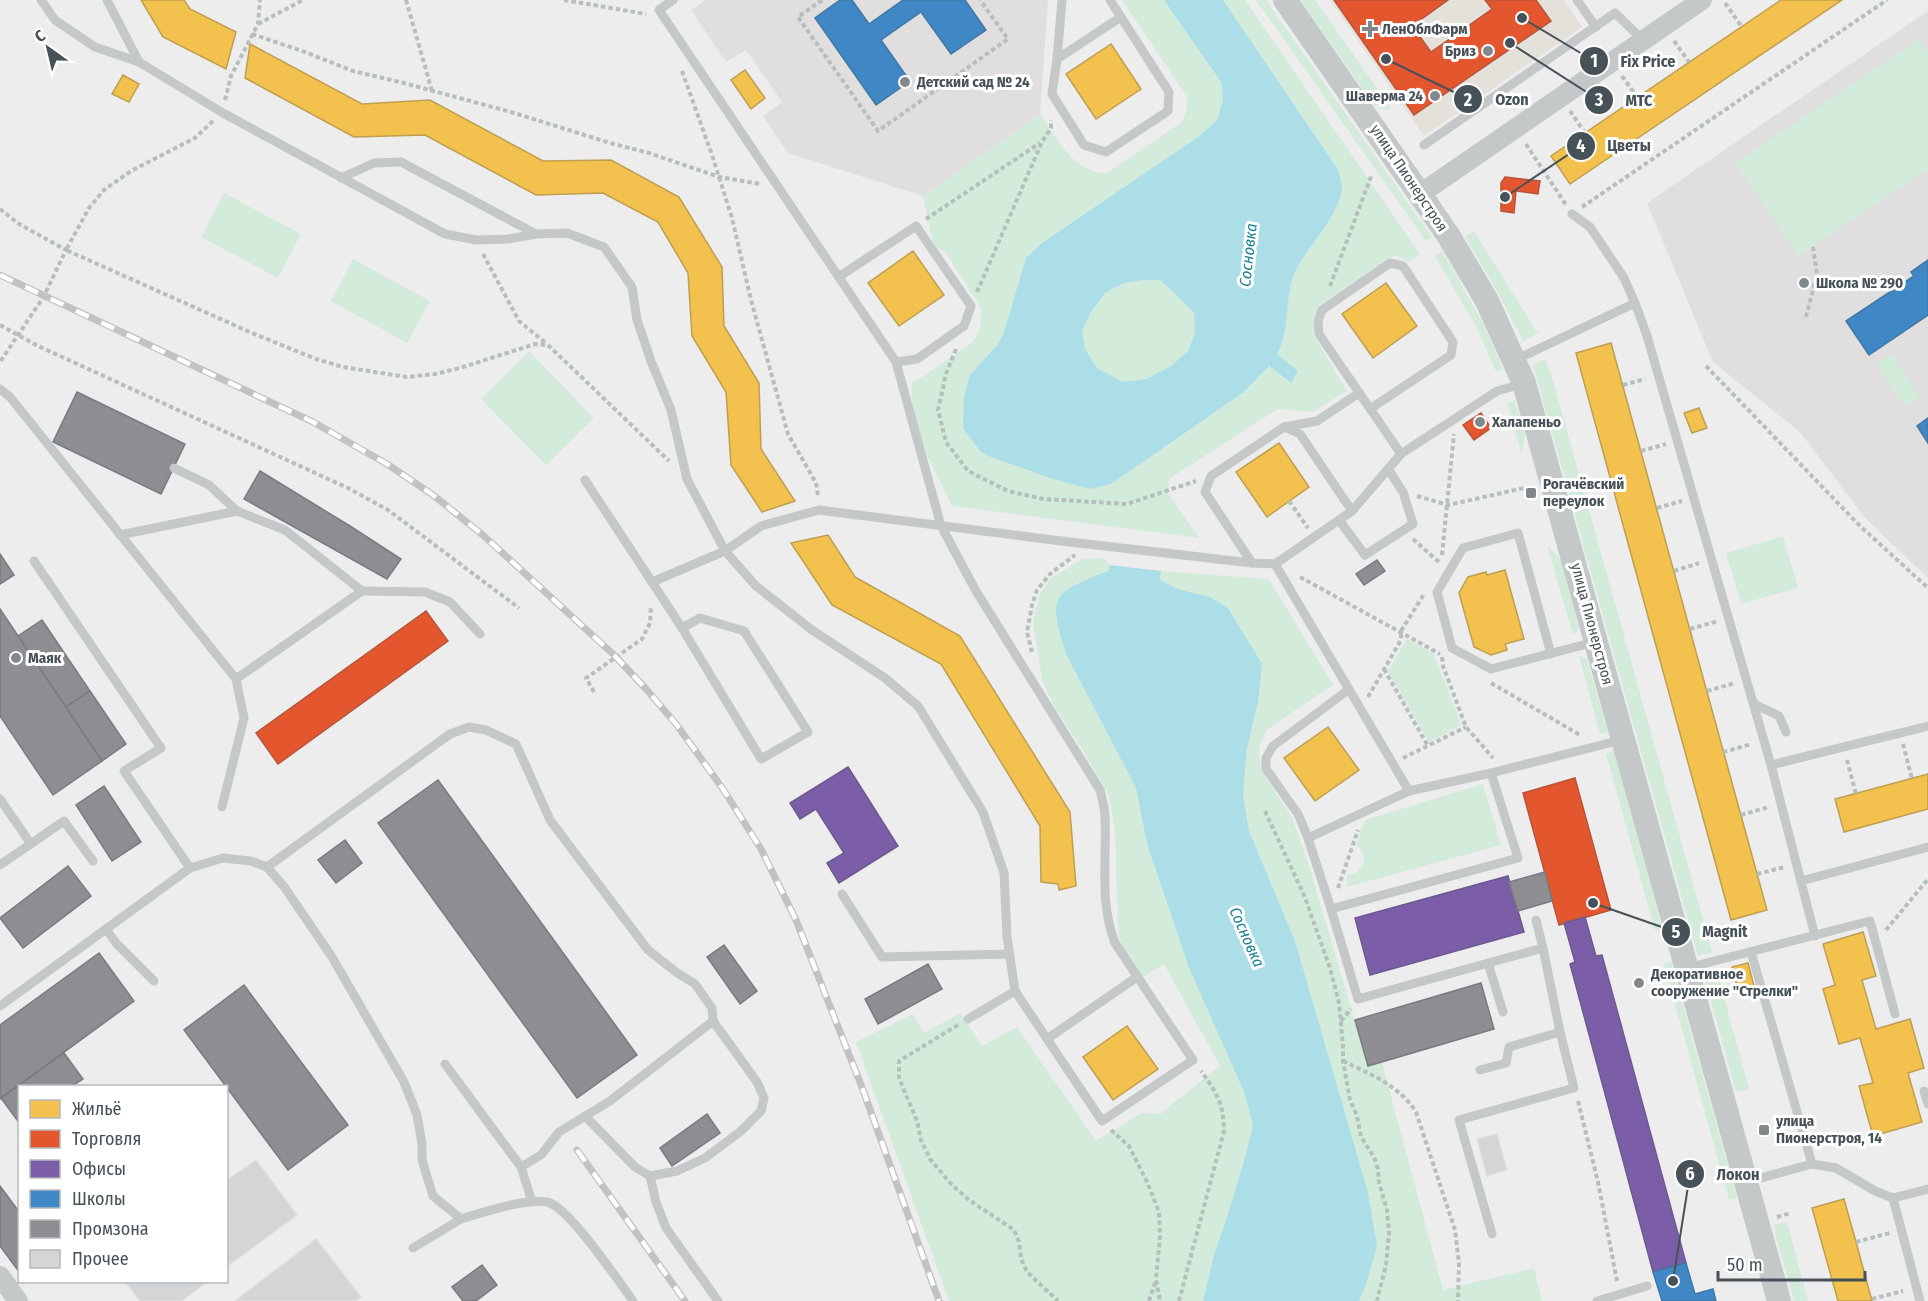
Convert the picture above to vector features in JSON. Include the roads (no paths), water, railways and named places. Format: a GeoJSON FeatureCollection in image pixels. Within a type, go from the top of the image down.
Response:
{"type":"FeatureCollection","features":[{"type":"Feature","properties":{"kind":"street","name":"улица Пионерстроя"},"geometry":{"type":"LineString","coordinates":[[1285,0],[1420,194],[1487,301],[1524,383],[1779,1301]]}},
{"type":"Feature","properties":{"kind":"street"},"geometry":{"type":"LineString","coordinates":[[1420,194],[1702,0]]}},
{"type":"Feature","properties":{"kind":"street"},"geometry":{"type":"LineString","coordinates":[[0,1276],[18,1301]]}},
{"type":"Feature","properties":{"kind":"lane"},"geometry":{"type":"LineString","coordinates":[[40,0],[55,20],[95,47],[139,62],[223,113],[445,234],[476,240],[567,233],[604,247],[632,287],[637,320],[671,410],[687,479],[725,551],[756,586],[812,630],[885,678],[918,706],[983,812],[1004,873],[1009,954],[1015,991],[1102,1121],[1192,1060],[1115,943],[1108,926],[1104,895],[1106,815],[1100,790],[976,591],[941,526],[896,362],[659,10],[673,0]]}},
{"type":"Feature","properties":{"kind":"lane"},"geometry":{"type":"LineString","coordinates":[[107,0],[139,62]]}},
{"type":"Feature","properties":{"kind":"lane"},"geometry":{"type":"LineString","coordinates":[[1062,0],[1052,94],[1084,146],[1106,152],[1168,111],[1169,92],[1110,0]]}},
{"type":"Feature","properties":{"kind":"lane"},"geometry":{"type":"LineString","coordinates":[[1577,0],[1596,27]]}},
{"type":"Feature","properties":{"kind":"lane"},"geometry":{"type":"LineString","coordinates":[[1424,146],[1615,13],[1643,40]]}},
{"type":"Feature","properties":{"kind":"lane"},"geometry":{"type":"LineString","coordinates":[[1057,59],[1121,17]]}},
{"type":"Feature","properties":{"kind":"lane"},"geometry":{"type":"LineString","coordinates":[[341,178],[374,163],[401,162],[536,234]]}},
{"type":"Feature","properties":{"kind":"lane"},"geometry":{"type":"LineString","coordinates":[[1572,214],[1590,227],[1624,278],[1647,336],[1771,765],[1815,936]]}},
{"type":"Feature","properties":{"kind":"lane"},"geometry":{"type":"LineString","coordinates":[[840,276],[916,226],[971,306],[964,326],[917,359],[896,362]]}},
{"type":"Feature","properties":{"kind":"lane"},"geometry":{"type":"LineString","coordinates":[[1370,409],[1451,355],[1453,342],[1403,266],[1390,263],[1322,310],[1318,321],[1319,334],[1359,393],[1370,409],[1401,454]]}},
{"type":"Feature","properties":{"kind":"lane"},"geometry":{"type":"LineString","coordinates":[[1515,360],[1635,303]]}},
{"type":"Feature","properties":{"kind":"lane"},"geometry":{"type":"LineString","coordinates":[[652,582],[725,551],[761,526],[819,510],[1085,544],[1275,564],[1352,511],[1401,454],[1497,391],[1524,383]]}},
{"type":"Feature","properties":{"kind":"lane"},"geometry":{"type":"LineString","coordinates":[[0,389],[10,397],[236,679],[244,718],[222,807]]}},
{"type":"Feature","properties":{"kind":"lane"},"geometry":{"type":"LineString","coordinates":[[1252,563],[1205,492],[1211,476],[1284,427],[1317,421],[1359,393]]}},
{"type":"Feature","properties":{"kind":"lane"},"geometry":{"type":"LineString","coordinates":[[1284,427],[1300,434],[1352,511]]}},
{"type":"Feature","properties":{"kind":"lane"},"geometry":{"type":"LineString","coordinates":[[174,468],[209,485],[237,512],[285,530],[362,591]]}},
{"type":"Feature","properties":{"kind":"lane"},"geometry":{"type":"LineString","coordinates":[[1339,520],[1365,555],[1413,524],[1403,492],[1388,470]]}},
{"type":"Feature","properties":{"kind":"lane"},"geometry":{"type":"LineString","coordinates":[[585,480],[682,628],[761,759],[808,732],[744,631],[700,618],[682,628]]}},
{"type":"Feature","properties":{"kind":"lane"},"geometry":{"type":"LineString","coordinates":[[120,535],[237,512]]}},
{"type":"Feature","properties":{"kind":"lane"},"geometry":{"type":"LineString","coordinates":[[1551,654],[1518,533],[1463,548],[1437,592],[1452,648],[1491,669],[1551,654],[1597,642]]}},
{"type":"Feature","properties":{"kind":"lane"},"geometry":{"type":"LineString","coordinates":[[34,561],[161,748],[124,771],[190,868]]}},
{"type":"Feature","properties":{"kind":"lane"},"geometry":{"type":"LineString","coordinates":[[1275,564],[1408,791]]}},
{"type":"Feature","properties":{"kind":"lane"},"geometry":{"type":"LineString","coordinates":[[236,679],[362,591],[426,592],[450,602],[480,634]]}},
{"type":"Feature","properties":{"kind":"lane"},"geometry":{"type":"LineString","coordinates":[[1348,690],[1273,746],[1266,758],[1266,768],[1298,814],[1308,838],[1358,999],[1543,948]]}},
{"type":"Feature","properties":{"kind":"lane"},"geometry":{"type":"LineString","coordinates":[[1753,702],[1779,716],[1786,732]]}},
{"type":"Feature","properties":{"kind":"lane"},"geometry":{"type":"LineString","coordinates":[[1771,765],[1928,726]]}},
{"type":"Feature","properties":{"kind":"lane"},"geometry":{"type":"LineString","coordinates":[[267,867],[450,734],[469,727],[486,729],[516,744],[550,820],[648,950],[695,984],[712,1008],[713,1021],[757,1082],[764,1098],[761,1111],[741,1131],[705,1158],[677,1171],[650,1176],[635,1167],[585,1116]]}},
{"type":"Feature","properties":{"kind":"lane"},"geometry":{"type":"LineString","coordinates":[[1308,838],[1408,791],[1624,740]]}},
{"type":"Feature","properties":{"kind":"lane"},"geometry":{"type":"LineString","coordinates":[[1331,909],[1518,858],[1491,773]]}},
{"type":"Feature","properties":{"kind":"lane"},"geometry":{"type":"LineString","coordinates":[[0,799],[31,844]]}},
{"type":"Feature","properties":{"kind":"lane"},"geometry":{"type":"LineString","coordinates":[[0,865],[64,821],[93,861]]}},
{"type":"Feature","properties":{"kind":"lane"},"geometry":{"type":"LineString","coordinates":[[1801,881],[1928,847]]}},
{"type":"Feature","properties":{"kind":"lane"},"geometry":{"type":"LineString","coordinates":[[0,1006],[190,868],[223,858],[251,861],[267,867],[285,888],[332,957],[404,1082],[417,1115],[422,1160],[434,1196],[461,1220]]}},
{"type":"Feature","properties":{"kind":"lane"},"geometry":{"type":"LineString","coordinates":[[842,894],[882,957],[1009,954]]}},
{"type":"Feature","properties":{"kind":"lane"},"geometry":{"type":"LineString","coordinates":[[1492,1234],[1459,1120],[1574,1088],[1536,920]]}},
{"type":"Feature","properties":{"kind":"lane"},"geometry":{"type":"LineString","coordinates":[[1687,968],[1870,921],[1895,1014]]}},
{"type":"Feature","properties":{"kind":"lane"},"geometry":{"type":"LineString","coordinates":[[106,929],[116,943],[154,981]]}},
{"type":"Feature","properties":{"kind":"lane"},"geometry":{"type":"LineString","coordinates":[[1751,952],[1812,1164]]}},
{"type":"Feature","properties":{"kind":"lane"},"geometry":{"type":"LineString","coordinates":[[1488,963],[1503,1012]]}},
{"type":"Feature","properties":{"kind":"lane"},"geometry":{"type":"LineString","coordinates":[[1047,1039],[1137,977]]}},
{"type":"Feature","properties":{"kind":"lane"},"geometry":{"type":"LineString","coordinates":[[968,1019],[1015,991]]}},
{"type":"Feature","properties":{"kind":"lane"},"geometry":{"type":"LineString","coordinates":[[521,1167],[541,1155],[559,1132],[610,1101],[713,1021]]}},
{"type":"Feature","properties":{"kind":"lane"},"geometry":{"type":"LineString","coordinates":[[1480,1070],[1506,1063],[1509,1047],[1560,1032]]}},
{"type":"Feature","properties":{"kind":"lane"},"geometry":{"type":"LineString","coordinates":[[445,1064],[521,1167],[532,1202]]}},
{"type":"Feature","properties":{"kind":"lane"},"geometry":{"type":"LineString","coordinates":[[1924,1091],[1928,1104]]}},
{"type":"Feature","properties":{"kind":"lane"},"geometry":{"type":"LineString","coordinates":[[1746,1182],[1812,1164],[1836,1168],[1875,1191],[1893,1198],[1928,1189]]}},
{"type":"Feature","properties":{"kind":"lane"},"geometry":{"type":"LineString","coordinates":[[650,1176],[656,1202],[666,1227],[718,1301]]}},
{"type":"Feature","properties":{"kind":"lane"},"geometry":{"type":"LineString","coordinates":[[1893,1198],[1920,1301]]}},
{"type":"Feature","properties":{"kind":"lane"},"geometry":{"type":"LineString","coordinates":[[413,1248],[461,1220],[490,1209],[532,1202],[550,1202],[567,1215],[633,1301]]}},
{"type":"Feature","properties":{"kind":"lane"},"geometry":{"type":"LineString","coordinates":[[1597,1301],[1647,1286]]}},
{"type":"Feature","properties":{"kind":"water","name":"Сосновка"},"geometry":{"type":"Polygon","coordinates":[[[1164,0],[1223,0],[1337,168],[1340,177],[1342,186],[1336,207],[1292,280],[1282,344],[1277,354],[1298,371],[1291,383],[1269,366],[1244,392],[1111,484],[1091,489],[1053,479],[980,451],[963,428],[964,397],[970,375],[998,344],[1004,332],[1026,258],[1039,245],[1198,137],[1217,120],[1223,100],[1221,82],[1164,0]],[[1160,280],[1124,283],[1105,293],[1091,312],[1082,331],[1085,349],[1097,368],[1123,382],[1146,379],[1171,366],[1188,351],[1195,333],[1194,313],[1160,280]]]}},
{"type":"Feature","properties":{"kind":"water","name":"Сосновка"},"geometry":{"type":"Polygon","coordinates":[[[1110,565],[1161,571],[1160,580],[1178,589],[1210,597],[1228,608],[1262,664],[1258,702],[1247,749],[1243,794],[1249,831],[1295,941],[1368,1192],[1377,1246],[1359,1301],[1203,1301],[1214,1255],[1253,1125],[1245,1094],[1189,968],[1147,844],[1136,788],[1067,656],[1061,636],[1056,609],[1059,599],[1075,585],[1108,571],[1110,565]]]}},
{"type":"Feature","properties":{"kind":"railway"},"geometry":{"type":"LineString","coordinates":[[0,275],[313,422],[387,464],[433,495],[484,536],[613,654],[647,690],[676,724],[723,789],[761,849],[796,920],[863,1090],[939,1301]]}},
{"type":"Feature","properties":{"kind":"railway"},"geometry":{"type":"LineString","coordinates":[[577,1150],[685,1301]]}},
{"type":"Feature","properties":{"kind":"place","name":"Fix Price"},"geometry":{"type":"Point","coordinates":[1522,18]}},
{"type":"Feature","properties":{"kind":"place","name":"ЛенОблФарм"},"geometry":{"type":"Point","coordinates":[1370,29]}},
{"type":"Feature","properties":{"kind":"place","name":"МТС"},"geometry":{"type":"Point","coordinates":[1510,43]}},
{"type":"Feature","properties":{"kind":"place","name":"Бриз"},"geometry":{"type":"Point","coordinates":[1488,51]}},
{"type":"Feature","properties":{"kind":"place","name":"Ozon"},"geometry":{"type":"Point","coordinates":[1386,59]}},
{"type":"Feature","properties":{"kind":"place","name":"Детский сад № 24"},"geometry":{"type":"Point","coordinates":[905,82]}},
{"type":"Feature","properties":{"kind":"place","name":"Шаверма 24"},"geometry":{"type":"Point","coordinates":[1435,96]}},
{"type":"Feature","properties":{"kind":"place","name":"Цветы"},"geometry":{"type":"Point","coordinates":[1505,197]}},
{"type":"Feature","properties":{"kind":"place","name":"Школа № 290"},"geometry":{"type":"Point","coordinates":[1804,283]}},
{"type":"Feature","properties":{"kind":"place","name":"Халапеньо"},"geometry":{"type":"Point","coordinates":[1480,422]}},
{"type":"Feature","properties":{"kind":"place","name":"Рогачёвский переулок"},"geometry":{"type":"Point","coordinates":[1531,493]}},
{"type":"Feature","properties":{"kind":"place","name":"Маяк"},"geometry":{"type":"Point","coordinates":[16,658]}},
{"type":"Feature","properties":{"kind":"place","name":"Magnit"},"geometry":{"type":"Point","coordinates":[1593,903]}},
{"type":"Feature","properties":{"kind":"place","name":"Декоративное сооружение \"Стрелки\""},"geometry":{"type":"Point","coordinates":[1639,983]}},
{"type":"Feature","properties":{"kind":"place","name":"улица Пионерстроя, 14"},"geometry":{"type":"Point","coordinates":[1764,1130]}},
{"type":"Feature","properties":{"kind":"place","name":"Локон"},"geometry":{"type":"Point","coordinates":[1673,1281]}}]}
